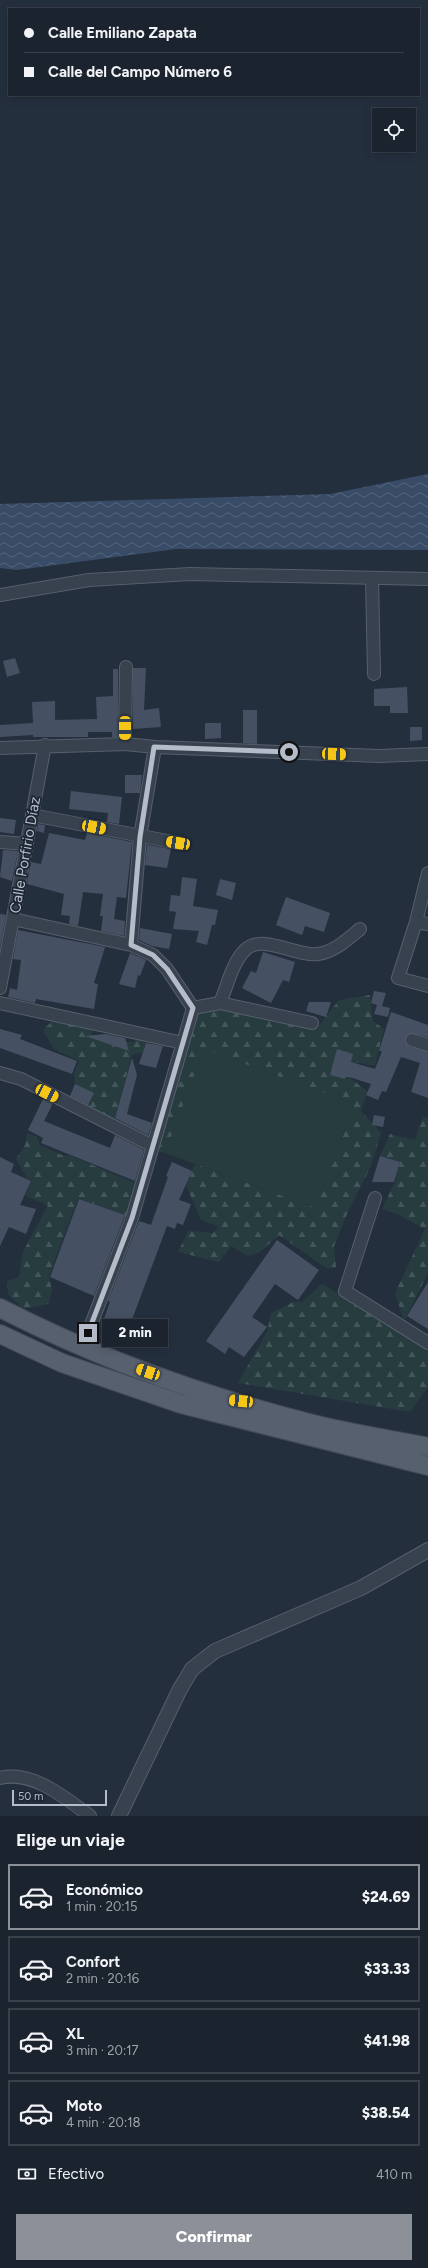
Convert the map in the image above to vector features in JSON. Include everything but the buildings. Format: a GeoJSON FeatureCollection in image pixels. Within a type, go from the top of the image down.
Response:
{"type":"FeatureCollection","features":[{"type":"Feature","properties":{"kind":"main road"},"geometry":{"type":"LineString","coordinates":[[0,1308],[82,1348],[227,1400],[344,1430],[428,1448]]}},
{"type":"Feature","properties":{"kind":"main road"},"geometry":{"type":"LineString","coordinates":[[0,1334],[62,1363],[181,1404],[428,1466]]}},
{"type":"Feature","properties":{"kind":"main road"},"geometry":{"type":"LineString","coordinates":[[227,1400],[270,1403],[428,1436]]}},
{"type":"Feature","properties":{"kind":"street"},"geometry":{"type":"LineString","coordinates":[[0,594],[89,580],[190,574],[428,579]]}},
{"type":"Feature","properties":{"kind":"street"},"geometry":{"type":"LineString","coordinates":[[372,579],[374,674]]}},
{"type":"Feature","properties":{"kind":"street"},"geometry":{"type":"LineString","coordinates":[[125,744],[126,667]]}},
{"type":"Feature","properties":{"kind":"street"},"geometry":{"type":"LineString","coordinates":[[0,748],[45,745],[125,744],[154,747],[379,756],[428,754]]}},
{"type":"Feature","properties":{"kind":"street","name":"Calle Porfirio Díaz"},"geometry":{"type":"LineString","coordinates":[[0,988],[5,934],[13,919],[45,745]]}},
{"type":"Feature","properties":{"kind":"street"},"geometry":{"type":"LineString","coordinates":[[131,945],[140,837],[154,747]]}},
{"type":"Feature","properties":{"kind":"street"},"geometry":{"type":"LineString","coordinates":[[32,815],[140,837],[178,843]]}},
{"type":"Feature","properties":{"kind":"street"},"geometry":{"type":"LineString","coordinates":[[0,842],[27,844]]}},
{"type":"Feature","properties":{"kind":"street"},"geometry":{"type":"LineString","coordinates":[[428,873],[422,923],[398,978],[428,986]]}},
{"type":"Feature","properties":{"kind":"street"},"geometry":{"type":"LineString","coordinates":[[13,919],[131,945],[153,955],[167,969],[193,1008]]}},
{"type":"Feature","properties":{"kind":"street"},"geometry":{"type":"LineString","coordinates":[[220,1003],[237,962],[243,952],[250,946],[263,944],[317,954],[332,950],[360,929]]}},
{"type":"Feature","properties":{"kind":"street"},"geometry":{"type":"LineString","coordinates":[[0,1003],[182,1042]]}},
{"type":"Feature","properties":{"kind":"street"},"geometry":{"type":"LineString","coordinates":[[193,1008],[220,1003],[312,1023]]}},
{"type":"Feature","properties":{"kind":"street"},"geometry":{"type":"LineString","coordinates":[[82,1348],[132,1218],[193,1008]]}},
{"type":"Feature","properties":{"kind":"street"},"geometry":{"type":"LineString","coordinates":[[412,1040],[428,1045]]}},
{"type":"Feature","properties":{"kind":"street"},"geometry":{"type":"LineString","coordinates":[[0,1072],[21,1079],[153,1146]]}},
{"type":"Feature","properties":{"kind":"street"},"geometry":{"type":"LineString","coordinates":[[375,1198],[345,1291],[428,1343]]}},
{"type":"Feature","properties":{"kind":"street"},"geometry":{"type":"LineString","coordinates":[[119,1816],[180,1689],[192,1669],[215,1651],[361,1588],[428,1550]]}},
{"type":"Feature","properties":{"kind":"street"},"geometry":{"type":"LineString","coordinates":[[0,1778],[20,1777],[36,1782],[64,1797],[90,1816]]}},
{"type":"Feature","properties":{"kind":"green space"},"geometry":{"type":"Polygon","coordinates":[[[370,995],[373,1021],[384,1029],[375,1066],[354,1062],[349,1077],[367,1091],[361,1111],[381,1133],[371,1166],[347,1214],[334,1246],[336,1268],[326,1268],[279,1235],[261,1251],[248,1256],[231,1246],[219,1262],[178,1252],[188,1231],[213,1233],[219,1227],[201,1220],[186,1185],[195,1164],[316,1208],[354,1104],[204,1049],[165,1153],[155,1151],[197,1013],[220,1008],[317,1028],[339,1000],[370,995]]]}},
{"type":"Feature","properties":{"kind":"green space"},"geometry":{"type":"Polygon","coordinates":[[[54,1019],[93,1028],[91,1037],[120,1048],[126,1042],[134,1042],[137,1038],[146,1040],[143,1052],[132,1055],[114,1121],[86,1108],[93,1093],[75,1084],[74,1074],[79,1061],[54,1049],[43,1030],[54,1019]]]}},
{"type":"Feature","properties":{"kind":"green space"},"geometry":{"type":"Polygon","coordinates":[[[204,1049],[354,1104],[316,1208],[165,1153],[204,1049]]]}},
{"type":"Feature","properties":{"kind":"green space"},"geometry":{"type":"Polygon","coordinates":[[[423,1116],[428,1118],[428,1273],[404,1321],[395,1293],[425,1229],[397,1214],[382,1209],[395,1182],[400,1162],[380,1156],[390,1134],[415,1140],[423,1116]]]}},
{"type":"Feature","properties":{"kind":"green space"},"geometry":{"type":"Polygon","coordinates":[[[27,1133],[37,1137],[40,1145],[64,1156],[69,1155],[135,1183],[127,1216],[78,1198],[49,1276],[52,1290],[48,1304],[23,1309],[8,1294],[7,1281],[19,1277],[23,1252],[48,1205],[25,1196],[32,1180],[27,1178],[16,1159],[25,1145],[27,1133]]]}},
{"type":"Feature","properties":{"kind":"green space"},"geometry":{"type":"Polygon","coordinates":[[[322,1284],[428,1346],[428,1387],[410,1412],[238,1383],[267,1332],[271,1313],[293,1302],[302,1302],[322,1284]]]}},
{"type":"Feature","properties":{"kind":"water"},"geometry":{"type":"Polygon","coordinates":[[[428,474],[428,550],[176,549],[17,570],[0,568],[0,504],[330,494],[428,474]]]}},
{"type":"Feature","properties":{"kind":"route"},"geometry":{"type":"LineString","coordinates":[[88,1333],[132,1218],[193,1008],[167,969],[153,955],[131,945],[140,837],[154,747],[289,752]]}}]}
